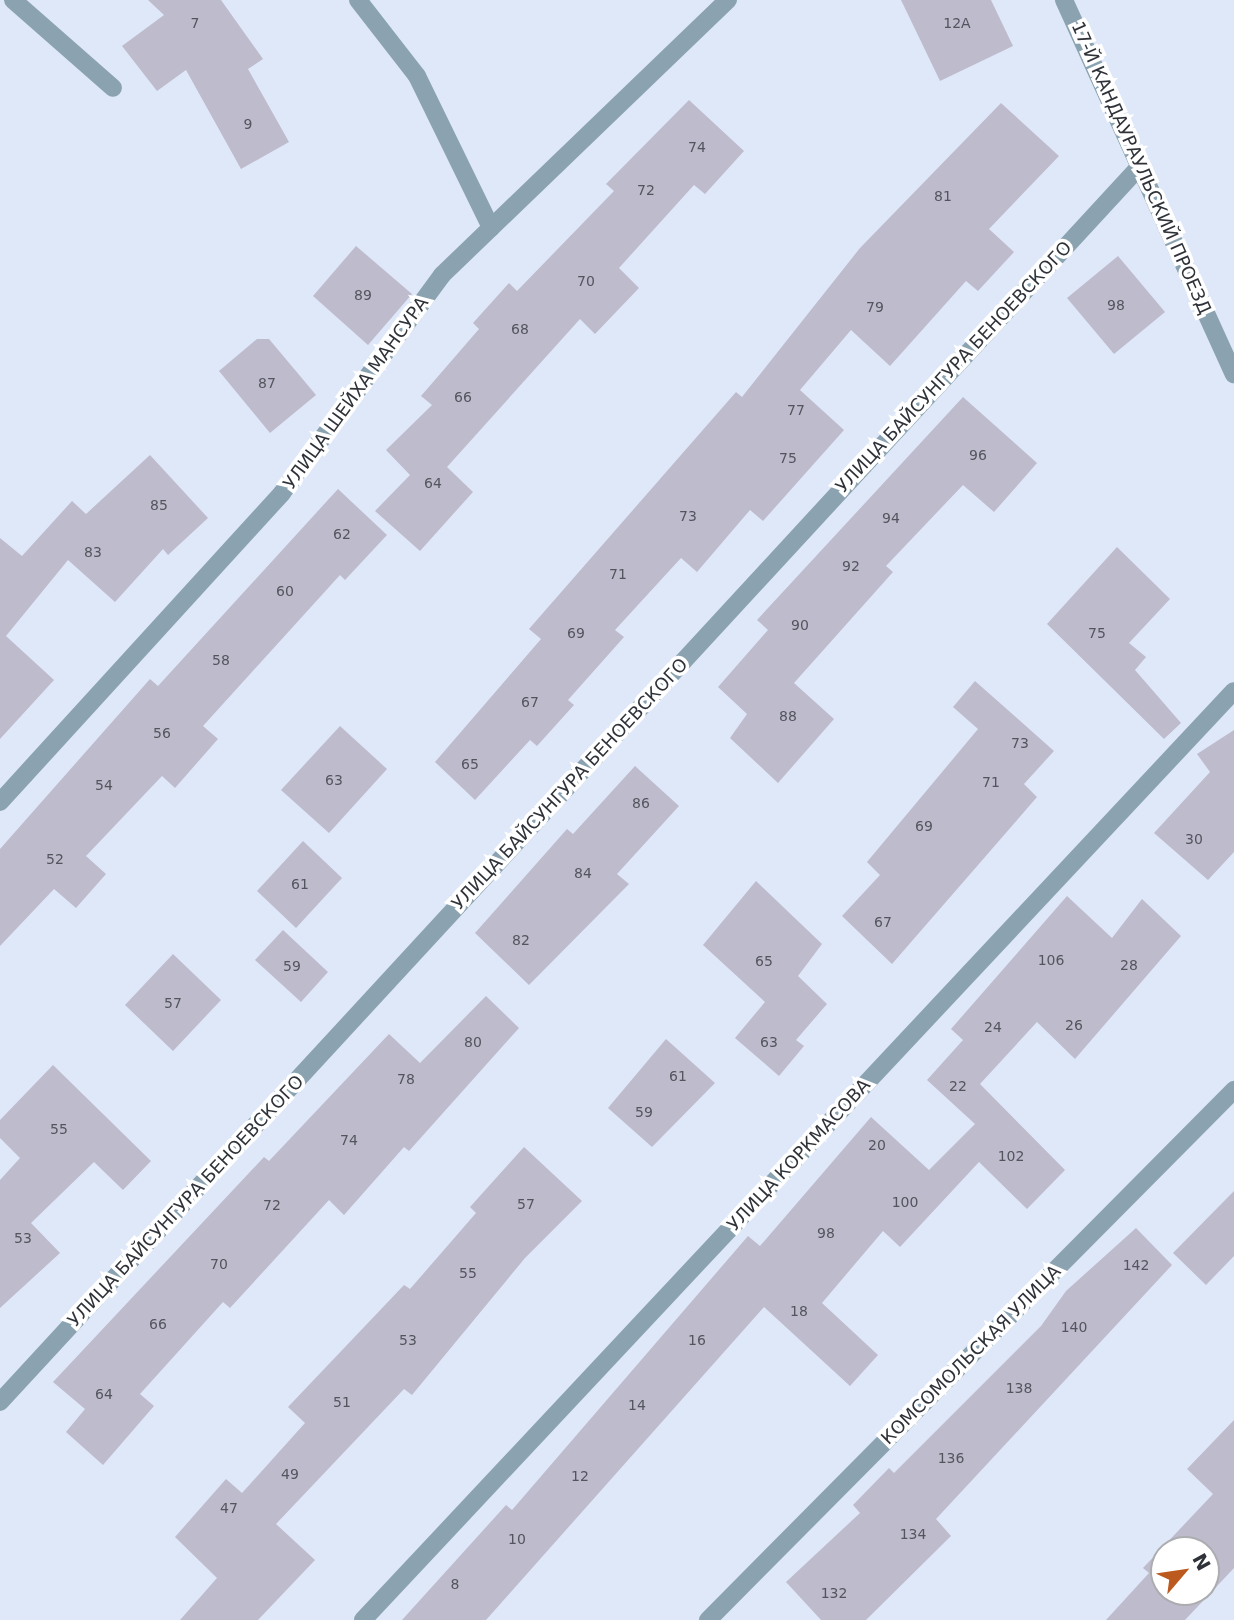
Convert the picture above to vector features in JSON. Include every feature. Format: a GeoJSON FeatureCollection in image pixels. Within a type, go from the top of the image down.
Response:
{"type":"FeatureCollection","features":[{"type":"Feature","properties":{"kind":"street"},"geometry":{"type":"LineString","coordinates":[[13,0],[113,88]]}},
{"type":"Feature","properties":{"kind":"street"},"geometry":{"type":"LineString","coordinates":[[358,0],[417,76],[491,228]]}},
{"type":"Feature","properties":{"kind":"street","name":"УЛИЦА ШЕЙХА МАНСУРА"},"geometry":{"type":"LineString","coordinates":[[0,802],[282,493],[442,275],[727,0]]}},
{"type":"Feature","properties":{"kind":"street","name":"17-Й КАНДАУРАУЛЬСКИЙ ПРОЕЗД"},"geometry":{"type":"LineString","coordinates":[[1066,0],[1234,374]]}},
{"type":"Feature","properties":{"kind":"street","name":"УЛИЦА БАЙСУНГУРА БЕНОЕВСКОГО"},"geometry":{"type":"LineString","coordinates":[[0,1402],[1140,166]]}},
{"type":"Feature","properties":{"kind":"street","name":"УЛИЦА КОРКМАСОВА"},"geometry":{"type":"LineString","coordinates":[[363,1620],[1234,691]]}},
{"type":"Feature","properties":{"kind":"street","name":"КОМСОМОЛЬСКАЯ УЛИЦА"},"geometry":{"type":"LineString","coordinates":[[708,1620],[1234,1090]]}},
{"type":"Feature","properties":{"kind":"building"},"geometry":{"type":"Polygon","coordinates":[[[148,0],[221,0],[263,59],[248,69],[289,142],[241,169],[186,70],[157,91],[122,46],[164,15],[148,0]]]}},
{"type":"Feature","properties":{"kind":"building"},"geometry":{"type":"Polygon","coordinates":[[[901,0],[991,0],[1013,46],[940,81],[901,0]]]}},
{"type":"Feature","properties":{"kind":"building"},"geometry":{"type":"Polygon","coordinates":[[[689,100],[744,151],[705,194],[694,185],[619,268],[639,288],[595,334],[580,319],[447,467],[473,492],[420,551],[375,511],[410,475],[386,450],[432,405],[421,396],[479,329],[473,323],[509,283],[517,291],[614,191],[606,184],[689,100]]]}},
{"type":"Feature","properties":{"kind":"building"},"geometry":{"type":"Polygon","coordinates":[[[1001,103],[1059,156],[989,229],[1014,252],[978,291],[966,281],[890,366],[851,330],[800,390],[844,430],[763,521],[750,510],[697,572],[681,558],[615,630],[624,637],[568,700],[574,705],[537,746],[530,740],[475,800],[435,762],[541,639],[529,629],[736,392],[742,397],[860,248],[1001,103]]]}},
{"type":"Feature","properties":{"kind":"building"},"geometry":{"type":"Polygon","coordinates":[[[356,246],[412,294],[368,345],[313,296],[356,246]]]}},
{"type":"Feature","properties":{"kind":"building"},"geometry":{"type":"Polygon","coordinates":[[[1118,256],[1165,312],[1114,354],[1067,298],[1118,256]]]}},
{"type":"Feature","properties":{"kind":"building"},"geometry":{"type":"Polygon","coordinates":[[[257,339],[269,339],[316,395],[270,433],[219,371],[257,339]]]}},
{"type":"Feature","properties":{"kind":"building"},"geometry":{"type":"Polygon","coordinates":[[[963,397],[1037,463],[994,512],[963,485],[886,566],[893,572],[794,683],[834,719],[778,783],[730,738],[747,714],[718,687],[768,630],[757,620],[963,397]]]}},
{"type":"Feature","properties":{"kind":"building"},"geometry":{"type":"Polygon","coordinates":[[[150,455],[208,518],[168,555],[163,549],[115,602],[68,560],[6,636],[54,680],[0,739],[0,538],[22,556],[72,501],[86,514],[150,455]]]}},
{"type":"Feature","properties":{"kind":"building"},"geometry":{"type":"Polygon","coordinates":[[[338,489],[387,535],[345,580],[340,575],[203,726],[218,739],[175,788],[162,776],[86,856],[106,874],[76,908],[54,889],[0,946],[0,849],[150,679],[158,686],[338,489]]]}},
{"type":"Feature","properties":{"kind":"building"},"geometry":{"type":"Polygon","coordinates":[[[1117,547],[1170,599],[1129,643],[1146,657],[1135,670],[1181,723],[1164,739],[1047,624],[1117,547]]]}},
{"type":"Feature","properties":{"kind":"building"},"geometry":{"type":"Polygon","coordinates":[[[975,681],[1054,751],[1024,784],[1037,797],[892,964],[842,916],[880,875],[867,862],[978,729],[953,707],[975,681]]]}},
{"type":"Feature","properties":{"kind":"building"},"geometry":{"type":"Polygon","coordinates":[[[340,726],[387,769],[329,833],[281,790],[340,726]]]}},
{"type":"Feature","properties":{"kind":"building"},"geometry":{"type":"Polygon","coordinates":[[[1234,730],[1234,852],[1208,880],[1154,833],[1210,772],[1197,754],[1234,730]]]}},
{"type":"Feature","properties":{"kind":"building"},"geometry":{"type":"Polygon","coordinates":[[[635,766],[679,806],[617,874],[629,884],[529,985],[475,933],[567,829],[573,834],[635,766]]]}},
{"type":"Feature","properties":{"kind":"building"},"geometry":{"type":"Polygon","coordinates":[[[303,841],[342,878],[296,928],[257,891],[303,841]]]}},
{"type":"Feature","properties":{"kind":"building"},"geometry":{"type":"Polygon","coordinates":[[[756,881],[822,944],[798,976],[827,1004],[796,1040],[804,1046],[779,1076],[735,1038],[765,1002],[703,945],[756,881]]]}},
{"type":"Feature","properties":{"kind":"building"},"geometry":{"type":"Polygon","coordinates":[[[1067,896],[1112,938],[1142,899],[1181,936],[1075,1059],[1037,1022],[980,1084],[1065,1170],[1027,1209],[979,1162],[900,1247],[883,1231],[822,1303],[878,1355],[850,1386],[764,1307],[486,1620],[402,1620],[506,1505],[512,1510],[748,1236],[760,1246],[871,1117],[929,1170],[975,1124],[927,1080],[963,1040],[951,1029],[1067,896]]]}},
{"type":"Feature","properties":{"kind":"building"},"geometry":{"type":"Polygon","coordinates":[[[283,930],[328,972],[301,1002],[255,960],[283,930]]]}},
{"type":"Feature","properties":{"kind":"building"},"geometry":{"type":"Polygon","coordinates":[[[173,954],[221,1000],[173,1051],[125,1005],[173,954]]]}},
{"type":"Feature","properties":{"kind":"building"},"geometry":{"type":"Polygon","coordinates":[[[486,996],[519,1028],[409,1151],[404,1147],[344,1215],[329,1200],[230,1308],[223,1302],[140,1394],[154,1406],[103,1465],[66,1432],[85,1409],[53,1382],[264,1157],[269,1161],[389,1034],[420,1063],[486,996]]]}},
{"type":"Feature","properties":{"kind":"building"},"geometry":{"type":"Polygon","coordinates":[[[666,1039],[715,1083],[652,1147],[608,1108],[666,1039]]]}},
{"type":"Feature","properties":{"kind":"building"},"geometry":{"type":"Polygon","coordinates":[[[53,1065],[151,1161],[123,1190],[94,1162],[31,1223],[60,1253],[0,1308],[0,1180],[20,1158],[0,1138],[0,1120],[53,1065]]]}},
{"type":"Feature","properties":{"kind":"building"},"geometry":{"type":"Polygon","coordinates":[[[524,1147],[582,1201],[525,1258],[412,1395],[404,1389],[276,1524],[315,1560],[258,1620],[180,1620],[217,1578],[175,1537],[226,1479],[242,1493],[305,1423],[288,1407],[404,1285],[410,1289],[476,1213],[470,1207],[524,1147]]]}},
{"type":"Feature","properties":{"kind":"building"},"geometry":{"type":"Polygon","coordinates":[[[1234,1191],[1234,1256],[1206,1285],[1173,1253],[1234,1191]]]}},
{"type":"Feature","properties":{"kind":"building"},"geometry":{"type":"Polygon","coordinates":[[[1136,1228],[1172,1265],[936,1519],[951,1536],[866,1620],[821,1620],[786,1582],[860,1513],[853,1505],[889,1468],[894,1473],[1041,1326],[1066,1291],[1136,1228]]]}},
{"type":"Feature","properties":{"kind":"building"},"geometry":{"type":"Polygon","coordinates":[[[1234,1420],[1234,1568],[1220,1583],[1220,1536],[1173,1536],[1213,1494],[1187,1469],[1234,1420]]]}},
{"type":"Feature","properties":{"kind":"building"},"geometry":{"type":"Polygon","coordinates":[[[1150,1561],[1150,1606],[1198,1606],[1185,1620],[1106,1620],[1149,1573],[1143,1568],[1150,1561]]]}}]}
